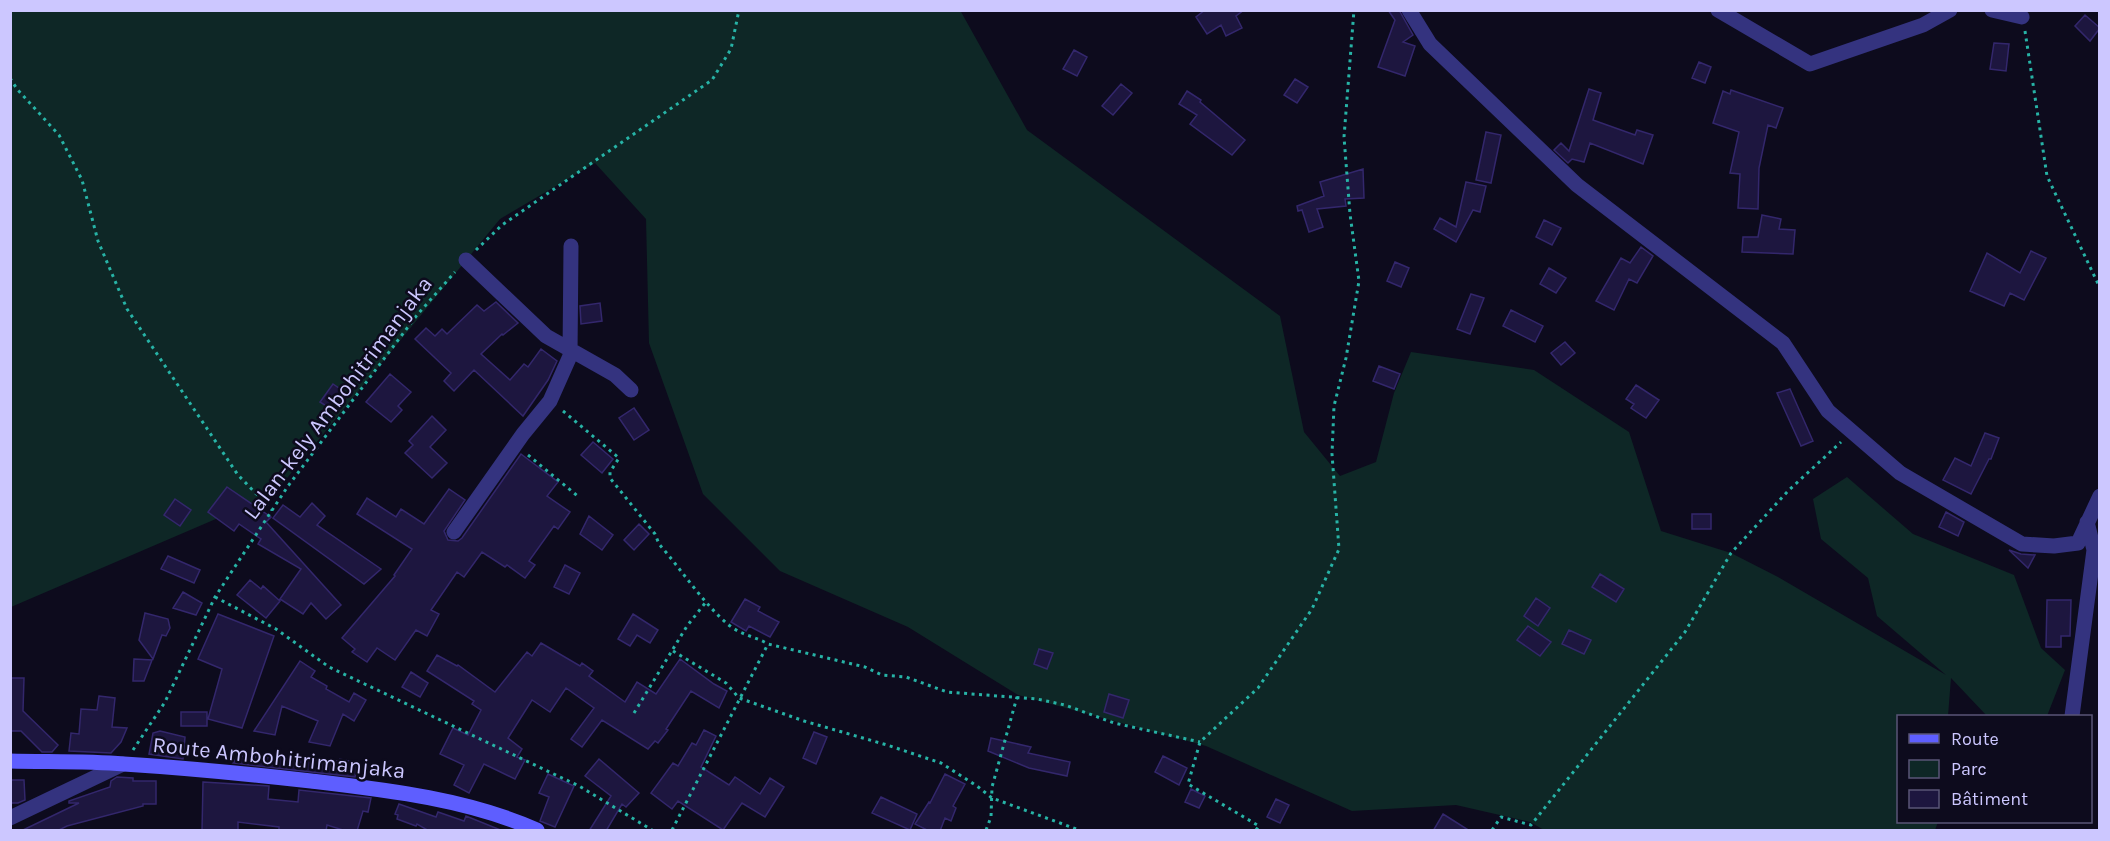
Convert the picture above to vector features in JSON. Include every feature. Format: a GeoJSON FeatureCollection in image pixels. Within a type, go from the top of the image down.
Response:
{"type":"FeatureCollection","features":[{"type":"Feature","properties":{"kind":"street"},"geometry":{"type":"LineString","coordinates":[[1409,10],[1430,44],[1577,185],[1783,343],[1828,411],[1900,473],[2022,544],[2054,546],[2078,543],[2100,496]]}},
{"type":"Feature","properties":{"kind":"street"},"geometry":{"type":"LineString","coordinates":[[1718,10],[1810,64],[1923,25],[1950,10]]}},
{"type":"Feature","properties":{"kind":"street"},"geometry":{"type":"LineString","coordinates":[[1992,10],[2022,17]]}},
{"type":"Feature","properties":{"kind":"street"},"geometry":{"type":"LineString","coordinates":[[454,532],[515,445],[550,401],[570,356],[571,246]]}},
{"type":"Feature","properties":{"kind":"street"},"geometry":{"type":"LineString","coordinates":[[466,260],[546,336],[615,375],[631,390]]}},
{"type":"Feature","properties":{"kind":"street"},"geometry":{"type":"LineString","coordinates":[[2072,715],[2094,550],[2087,522]]}},
{"type":"Feature","properties":{"kind":"street","name":"Route Ambohitrimanjaka"},"geometry":{"type":"LineString","coordinates":[[10,761],[123,764],[254,775],[396,792],[505,816],[537,831]]}},
{"type":"Feature","properties":{"kind":"street"},"geometry":{"type":"LineString","coordinates":[[10,818],[123,764]]}},
{"type":"Feature","properties":{"kind":"path","name":"Lalan-kely Ambohitrimanjaka"},"geometry":{"type":"LineString","coordinates":[[123,764],[165,702],[215,597],[272,510],[417,315],[466,260],[502,225],[712,80],[731,49],[739,10]]}},
{"type":"Feature","properties":{"kind":"path"},"geometry":{"type":"LineString","coordinates":[[1256,831],[1259,826],[1188,784],[1200,742],[1258,688],[1312,609],[1339,549],[1332,454],[1334,406],[1346,358],[1359,281],[1350,214],[1344,137],[1354,10]]}},
{"type":"Feature","properties":{"kind":"path"},"geometry":{"type":"LineString","coordinates":[[2022,17],[2047,176],[2100,288]]}},
{"type":"Feature","properties":{"kind":"path"},"geometry":{"type":"LineString","coordinates":[[10,78],[17,89],[59,135],[64,144],[82,180],[98,241],[127,309],[238,475],[272,510]]}},
{"type":"Feature","properties":{"kind":"path"},"geometry":{"type":"LineString","coordinates":[[550,401],[619,458],[610,472],[610,478],[706,602],[730,626],[745,635],[768,644],[865,667],[882,675],[906,677],[947,692],[1017,697],[1065,705],[1114,723],[1200,742]]}},
{"type":"Feature","properties":{"kind":"path"},"geometry":{"type":"LineString","coordinates":[[1492,831],[1501,817],[1531,825],[1685,632],[1731,553],[1789,490],[1852,431]]}},
{"type":"Feature","properties":{"kind":"path"},"geometry":{"type":"LineString","coordinates":[[515,445],[579,498]]}},
{"type":"Feature","properties":{"kind":"path"},"geometry":{"type":"LineString","coordinates":[[215,597],[276,629],[329,668],[579,786],[652,831]]}},
{"type":"Feature","properties":{"kind":"path"},"geometry":{"type":"LineString","coordinates":[[634,713],[687,626],[706,602]]}},
{"type":"Feature","properties":{"kind":"path"},"geometry":{"type":"LineString","coordinates":[[672,831],[768,644]]}},
{"type":"Feature","properties":{"kind":"path"},"geometry":{"type":"LineString","coordinates":[[673,651],[726,683],[739,698],[804,721],[941,763],[992,798],[1078,831]]}},
{"type":"Feature","properties":{"kind":"path"},"geometry":{"type":"LineString","coordinates":[[986,831],[992,817],[992,787],[1017,697]]}},
{"type":"Feature","properties":{"kind":"green space"},"geometry":{"type":"Polygon","coordinates":[[[960,10],[1027,130],[1280,316],[1304,432],[1340,476],[1376,462],[1394,393],[1411,352],[1534,370],[1629,432],[1661,531],[1731,553],[1778,577],[1946,675],[1877,616],[1868,578],[1821,539],[1813,499],[1847,477],[1913,534],[2014,575],[2041,648],[2065,670],[2047,715],[1986,715],[1951,678],[1948,715],[1897,715],[1897,823],[1938,823],[1935,830],[1544,830],[1530,822],[1456,805],[1352,811],[1206,746],[1018,695],[908,627],[780,571],[703,494],[649,343],[646,219],[595,163],[500,219],[274,494],[11,607],[11,11],[960,10]]]}},
{"type":"Feature","properties":{"kind":"building"},"geometry":{"type":"Polygon","coordinates":[[[1205,10],[1244,10],[1236,16],[1242,28],[1226,36],[1221,25],[1207,34],[1196,17],[1205,10]]]}},
{"type":"Feature","properties":{"kind":"building"},"geometry":{"type":"Polygon","coordinates":[[[1388,10],[1399,10],[1413,35],[1403,42],[1415,46],[1405,76],[1378,67],[1395,20],[1388,10]]]}},
{"type":"Feature","properties":{"kind":"building"},"geometry":{"type":"Polygon","coordinates":[[[2085,15],[2100,28],[2090,41],[2075,26],[2085,15]]]}},
{"type":"Feature","properties":{"kind":"building"},"geometry":{"type":"Polygon","coordinates":[[[1994,43],[2009,44],[2006,71],[1990,69],[1994,43]]]}},
{"type":"Feature","properties":{"kind":"building"},"geometry":{"type":"Polygon","coordinates":[[[1074,50],[1087,57],[1077,76],[1063,69],[1074,50]]]}},
{"type":"Feature","properties":{"kind":"building"},"geometry":{"type":"Polygon","coordinates":[[[1699,62],[1711,67],[1705,83],[1692,78],[1699,62]]]}},
{"type":"Feature","properties":{"kind":"building"},"geometry":{"type":"Polygon","coordinates":[[[1295,79],[1308,87],[1297,103],[1284,95],[1295,79]]]}},
{"type":"Feature","properties":{"kind":"building"},"geometry":{"type":"Polygon","coordinates":[[[1121,84],[1132,93],[1113,115],[1102,106],[1121,84]]]}},
{"type":"Feature","properties":{"kind":"building"},"geometry":{"type":"Polygon","coordinates":[[[1589,89],[1601,93],[1593,120],[1635,135],[1637,130],[1653,135],[1643,164],[1590,143],[1584,162],[1572,159],[1568,163],[1554,150],[1561,143],[1569,151],[1589,89]]]}},
{"type":"Feature","properties":{"kind":"building"},"geometry":{"type":"Polygon","coordinates":[[[1731,90],[1783,108],[1776,128],[1768,125],[1759,168],[1758,209],[1738,208],[1740,174],[1730,173],[1739,132],[1713,123],[1723,91],[1730,94],[1731,90]]]}},
{"type":"Feature","properties":{"kind":"building"},"geometry":{"type":"Polygon","coordinates":[[[1187,91],[1201,100],[1200,102],[1245,140],[1232,155],[1190,124],[1197,115],[1179,104],[1187,91]]]}},
{"type":"Feature","properties":{"kind":"building"},"geometry":{"type":"Polygon","coordinates":[[[1486,132],[1501,135],[1491,183],[1476,180],[1486,132]]]}},
{"type":"Feature","properties":{"kind":"building"},"geometry":{"type":"Polygon","coordinates":[[[1363,169],[1364,198],[1345,199],[1346,206],[1317,209],[1323,227],[1309,232],[1302,210],[1298,211],[1297,206],[1324,196],[1320,182],[1363,169]]]}},
{"type":"Feature","properties":{"kind":"building"},"geometry":{"type":"Polygon","coordinates":[[[1466,182],[1486,186],[1480,212],[1473,210],[1456,242],[1434,229],[1440,218],[1456,227],[1466,182]]]}},
{"type":"Feature","properties":{"kind":"building"},"geometry":{"type":"Polygon","coordinates":[[[1762,215],[1781,219],[1779,229],[1795,230],[1793,254],[1742,252],[1743,237],[1758,237],[1762,215]]]}},
{"type":"Feature","properties":{"kind":"building"},"geometry":{"type":"Polygon","coordinates":[[[1544,220],[1561,228],[1552,245],[1536,237],[1544,220]]]}},
{"type":"Feature","properties":{"kind":"building"},"geometry":{"type":"Polygon","coordinates":[[[1641,247],[1653,256],[1637,283],[1629,279],[1614,310],[1596,301],[1621,258],[1630,263],[1641,247]]]}},
{"type":"Feature","properties":{"kind":"building"},"geometry":{"type":"Polygon","coordinates":[[[2031,251],[2046,258],[2024,300],[2010,293],[2004,306],[1970,291],[1987,253],[2020,273],[2031,251]]]}},
{"type":"Feature","properties":{"kind":"building"},"geometry":{"type":"Polygon","coordinates":[[[1395,262],[1409,268],[1401,287],[1387,281],[1395,262]]]}},
{"type":"Feature","properties":{"kind":"building"},"geometry":{"type":"Polygon","coordinates":[[[1549,268],[1566,278],[1556,293],[1540,284],[1549,268]]]}},
{"type":"Feature","properties":{"kind":"building"},"geometry":{"type":"Polygon","coordinates":[[[1471,294],[1484,298],[1470,334],[1457,329],[1471,294]]]}},
{"type":"Feature","properties":{"kind":"building"},"geometry":{"type":"Polygon","coordinates":[[[496,302],[518,323],[502,334],[481,354],[510,380],[524,364],[528,367],[541,349],[557,361],[548,380],[523,416],[474,370],[454,391],[444,381],[451,373],[415,339],[426,328],[435,336],[442,329],[447,334],[477,305],[484,311],[496,302]]]}},
{"type":"Feature","properties":{"kind":"building"},"geometry":{"type":"Polygon","coordinates":[[[600,303],[602,321],[581,324],[580,306],[600,303]]]}},
{"type":"Feature","properties":{"kind":"building"},"geometry":{"type":"Polygon","coordinates":[[[1511,310],[1543,326],[1535,342],[1503,326],[1511,310]]]}},
{"type":"Feature","properties":{"kind":"building"},"geometry":{"type":"Polygon","coordinates":[[[1565,342],[1575,353],[1561,365],[1551,353],[1565,342]]]}},
{"type":"Feature","properties":{"kind":"building"},"geometry":{"type":"Polygon","coordinates":[[[1379,366],[1400,374],[1394,389],[1373,381],[1379,366]]]}},
{"type":"Feature","properties":{"kind":"building"},"geometry":{"type":"Polygon","coordinates":[[[390,374],[411,392],[398,406],[402,410],[391,422],[366,402],[390,374]]]}},
{"type":"Feature","properties":{"kind":"building"},"geometry":{"type":"Polygon","coordinates":[[[333,384],[346,393],[334,411],[320,402],[333,384]]]}},
{"type":"Feature","properties":{"kind":"building"},"geometry":{"type":"Polygon","coordinates":[[[1636,385],[1659,400],[1646,418],[1631,408],[1634,404],[1626,399],[1636,385]]]}},
{"type":"Feature","properties":{"kind":"building"},"geometry":{"type":"Polygon","coordinates":[[[1790,389],[1813,441],[1801,446],[1777,393],[1790,389]]]}},
{"type":"Feature","properties":{"kind":"building"},"geometry":{"type":"Polygon","coordinates":[[[634,408],[649,430],[634,440],[619,418],[634,408]]]}},
{"type":"Feature","properties":{"kind":"building"},"geometry":{"type":"Polygon","coordinates":[[[432,416],[446,430],[430,447],[447,463],[432,478],[405,453],[413,445],[409,441],[432,416]]]}},
{"type":"Feature","properties":{"kind":"building"},"geometry":{"type":"Polygon","coordinates":[[[1985,433],[1999,438],[1991,459],[1971,494],[1943,480],[1955,458],[1971,466],[1985,433]]]}},
{"type":"Feature","properties":{"kind":"building"},"geometry":{"type":"Polygon","coordinates":[[[593,442],[613,459],[602,473],[581,455],[593,442]]]}},
{"type":"Feature","properties":{"kind":"building"},"geometry":{"type":"Polygon","coordinates":[[[521,454],[558,482],[547,496],[570,512],[558,529],[554,526],[529,561],[535,565],[525,578],[507,565],[505,567],[482,552],[464,577],[457,572],[431,610],[439,614],[427,636],[416,630],[395,660],[377,648],[367,662],[352,652],[355,649],[342,638],[395,576],[412,549],[357,514],[367,498],[396,517],[401,509],[424,524],[449,489],[465,500],[444,531],[448,540],[458,541],[521,454]]]}},
{"type":"Feature","properties":{"kind":"building"},"geometry":{"type":"Polygon","coordinates":[[[227,487],[271,517],[266,522],[341,605],[326,619],[311,603],[303,614],[280,599],[301,569],[258,544],[261,539],[239,524],[234,531],[208,512],[227,487]]]}},
{"type":"Feature","properties":{"kind":"building"},"geometry":{"type":"Polygon","coordinates":[[[175,499],[191,510],[180,526],[164,515],[175,499]]]}},
{"type":"Feature","properties":{"kind":"building"},"geometry":{"type":"Polygon","coordinates":[[[312,503],[325,516],[317,525],[381,569],[364,584],[273,518],[283,505],[300,517],[312,503]]]}},
{"type":"Feature","properties":{"kind":"building"},"geometry":{"type":"Polygon","coordinates":[[[1946,512],[1964,522],[1958,536],[1939,527],[1946,512]]]}},
{"type":"Feature","properties":{"kind":"building"},"geometry":{"type":"Polygon","coordinates":[[[1692,514],[1711,514],[1711,529],[1692,529],[1692,514]]]}},
{"type":"Feature","properties":{"kind":"building"},"geometry":{"type":"Polygon","coordinates":[[[589,516],[613,535],[602,550],[580,534],[589,516]]]}},
{"type":"Feature","properties":{"kind":"building"},"geometry":{"type":"Polygon","coordinates":[[[639,524],[649,534],[634,550],[624,540],[639,524]]]}},
{"type":"Feature","properties":{"kind":"building"},"geometry":{"type":"Polygon","coordinates":[[[2009,550],[2021,554],[2035,555],[2028,568],[2009,550]]]}},
{"type":"Feature","properties":{"kind":"building"},"geometry":{"type":"Polygon","coordinates":[[[168,556],[200,570],[194,583],[161,569],[168,556]]]}},
{"type":"Feature","properties":{"kind":"building"},"geometry":{"type":"Polygon","coordinates":[[[565,565],[580,573],[569,594],[554,587],[565,565]]]}},
{"type":"Feature","properties":{"kind":"building"},"geometry":{"type":"Polygon","coordinates":[[[1600,574],[1624,589],[1616,602],[1592,587],[1600,574]]]}},
{"type":"Feature","properties":{"kind":"building"},"geometry":{"type":"Polygon","coordinates":[[[250,580],[261,589],[263,586],[280,601],[266,618],[237,595],[250,580]]]}},
{"type":"Feature","properties":{"kind":"building"},"geometry":{"type":"Polygon","coordinates":[[[183,592],[202,603],[196,615],[173,608],[183,592]]]}},
{"type":"Feature","properties":{"kind":"building"},"geometry":{"type":"Polygon","coordinates":[[[1536,598],[1550,608],[1538,626],[1524,616],[1536,598]]]}},
{"type":"Feature","properties":{"kind":"building"},"geometry":{"type":"Polygon","coordinates":[[[745,599],[760,607],[758,611],[779,622],[770,637],[749,626],[746,631],[731,622],[745,599]]]}},
{"type":"Feature","properties":{"kind":"building"},"geometry":{"type":"Polygon","coordinates":[[[2047,600],[2071,600],[2070,636],[2061,636],[2061,647],[2046,647],[2047,600]]]}},
{"type":"Feature","properties":{"kind":"building"},"geometry":{"type":"Polygon","coordinates":[[[145,613],[168,619],[170,628],[166,636],[162,635],[153,659],[139,640],[145,613]]]}},
{"type":"Feature","properties":{"kind":"building"},"geometry":{"type":"Polygon","coordinates":[[[218,614],[274,636],[242,728],[208,719],[222,669],[198,659],[218,614]]]}},
{"type":"Feature","properties":{"kind":"building"},"geometry":{"type":"Polygon","coordinates":[[[633,614],[658,630],[650,643],[637,635],[630,646],[618,639],[633,614]]]}},
{"type":"Feature","properties":{"kind":"building"},"geometry":{"type":"Polygon","coordinates":[[[1528,626],[1551,642],[1540,656],[1517,640],[1528,626]]]}},
{"type":"Feature","properties":{"kind":"building"},"geometry":{"type":"Polygon","coordinates":[[[1569,630],[1591,640],[1584,654],[1562,644],[1569,630]]]}},
{"type":"Feature","properties":{"kind":"building"},"geometry":{"type":"Polygon","coordinates":[[[541,643],[580,666],[582,663],[593,671],[589,676],[625,702],[637,682],[656,694],[680,659],[727,691],[719,708],[691,691],[666,729],[668,730],[658,743],[655,741],[648,749],[602,720],[582,747],[571,739],[594,708],[566,688],[550,712],[532,700],[508,738],[522,749],[517,757],[525,760],[515,779],[484,764],[469,793],[454,785],[464,765],[440,754],[453,728],[468,735],[481,710],[472,704],[474,701],[427,671],[437,655],[458,665],[495,692],[527,652],[532,656],[541,643]]]}},
{"type":"Feature","properties":{"kind":"building"},"geometry":{"type":"Polygon","coordinates":[[[1039,649],[1053,653],[1047,669],[1034,664],[1039,649]]]}},
{"type":"Feature","properties":{"kind":"building"},"geometry":{"type":"Polygon","coordinates":[[[134,659],[152,660],[144,681],[133,681],[134,659]]]}},
{"type":"Feature","properties":{"kind":"building"},"geometry":{"type":"Polygon","coordinates":[[[300,661],[315,671],[311,677],[327,686],[326,689],[349,702],[354,693],[366,700],[354,721],[343,714],[330,746],[309,742],[318,721],[282,706],[275,735],[254,731],[300,661]]]}},
{"type":"Feature","properties":{"kind":"building"},"geometry":{"type":"Polygon","coordinates":[[[411,672],[428,683],[420,697],[402,687],[411,672]]]}},
{"type":"Feature","properties":{"kind":"building"},"geometry":{"type":"Polygon","coordinates":[[[10,678],[24,678],[23,711],[58,745],[52,752],[42,752],[21,731],[10,731],[10,678]]]}},
{"type":"Feature","properties":{"kind":"building"},"geometry":{"type":"Polygon","coordinates":[[[1109,694],[1129,700],[1123,718],[1104,712],[1109,694]]]}},
{"type":"Feature","properties":{"kind":"building"},"geometry":{"type":"Polygon","coordinates":[[[99,696],[115,698],[112,727],[127,728],[121,742],[111,753],[69,751],[71,733],[79,734],[81,709],[97,710],[99,696]]]}},
{"type":"Feature","properties":{"kind":"building"},"geometry":{"type":"Polygon","coordinates":[[[181,712],[207,712],[207,726],[181,726],[181,712]]]}},
{"type":"Feature","properties":{"kind":"building"},"geometry":{"type":"Polygon","coordinates":[[[704,730],[716,736],[701,767],[729,785],[735,777],[760,794],[770,778],[784,787],[765,817],[742,803],[723,830],[678,801],[672,809],[651,793],[673,763],[678,766],[692,743],[696,745],[704,730]]]}},
{"type":"Feature","properties":{"kind":"building"},"geometry":{"type":"Polygon","coordinates":[[[160,731],[185,737],[183,759],[149,754],[153,733],[160,731]]]}},
{"type":"Feature","properties":{"kind":"building"},"geometry":{"type":"Polygon","coordinates":[[[814,732],[827,737],[816,764],[803,758],[814,732]]]}},
{"type":"Feature","properties":{"kind":"building"},"geometry":{"type":"Polygon","coordinates":[[[991,738],[1031,747],[1028,753],[1070,762],[1067,776],[1029,768],[988,751],[991,738]]]}},
{"type":"Feature","properties":{"kind":"building"},"geometry":{"type":"Polygon","coordinates":[[[238,756],[339,761],[340,759],[358,763],[355,777],[233,763],[238,756]]]}},
{"type":"Feature","properties":{"kind":"building"},"geometry":{"type":"Polygon","coordinates":[[[1163,756],[1187,768],[1179,785],[1155,772],[1163,756]]]}},
{"type":"Feature","properties":{"kind":"building"},"geometry":{"type":"Polygon","coordinates":[[[599,759],[639,793],[626,807],[622,804],[606,831],[589,831],[611,796],[585,776],[599,759]]]}},
{"type":"Feature","properties":{"kind":"building"},"geometry":{"type":"Polygon","coordinates":[[[548,774],[574,786],[555,827],[540,821],[549,797],[539,793],[548,774]]]}},
{"type":"Feature","properties":{"kind":"building"},"geometry":{"type":"Polygon","coordinates":[[[945,774],[965,784],[953,806],[956,808],[951,821],[945,818],[940,831],[929,831],[915,824],[930,803],[945,774]]]}},
{"type":"Feature","properties":{"kind":"building"},"geometry":{"type":"Polygon","coordinates":[[[117,777],[133,778],[133,781],[156,781],[156,804],[143,804],[143,806],[67,826],[57,831],[21,831],[79,803],[69,803],[69,801],[110,787],[111,781],[117,777]]]}},
{"type":"Feature","properties":{"kind":"building"},"geometry":{"type":"Polygon","coordinates":[[[10,780],[24,780],[25,800],[10,803],[10,780]]]}},
{"type":"Feature","properties":{"kind":"building"},"geometry":{"type":"Polygon","coordinates":[[[203,782],[269,786],[268,799],[298,802],[299,790],[371,798],[368,812],[363,811],[357,831],[346,831],[327,825],[326,831],[279,831],[279,827],[238,822],[238,831],[202,831],[203,782]]]}},
{"type":"Feature","properties":{"kind":"building"},"geometry":{"type":"Polygon","coordinates":[[[1191,789],[1205,796],[1199,808],[1185,802],[1191,789]]]}},
{"type":"Feature","properties":{"kind":"building"},"geometry":{"type":"Polygon","coordinates":[[[881,797],[917,814],[910,830],[872,813],[881,797]]]}},
{"type":"Feature","properties":{"kind":"building"},"geometry":{"type":"Polygon","coordinates":[[[1276,799],[1289,805],[1280,823],[1267,817],[1276,799]]]}},
{"type":"Feature","properties":{"kind":"building"},"geometry":{"type":"Polygon","coordinates":[[[399,804],[436,817],[438,812],[464,821],[466,816],[503,831],[429,831],[417,824],[416,826],[397,819],[398,815],[395,814],[399,804]]]}},
{"type":"Feature","properties":{"kind":"building"},"geometry":{"type":"Polygon","coordinates":[[[1443,814],[1470,831],[1433,831],[1443,814]]]}}]}
